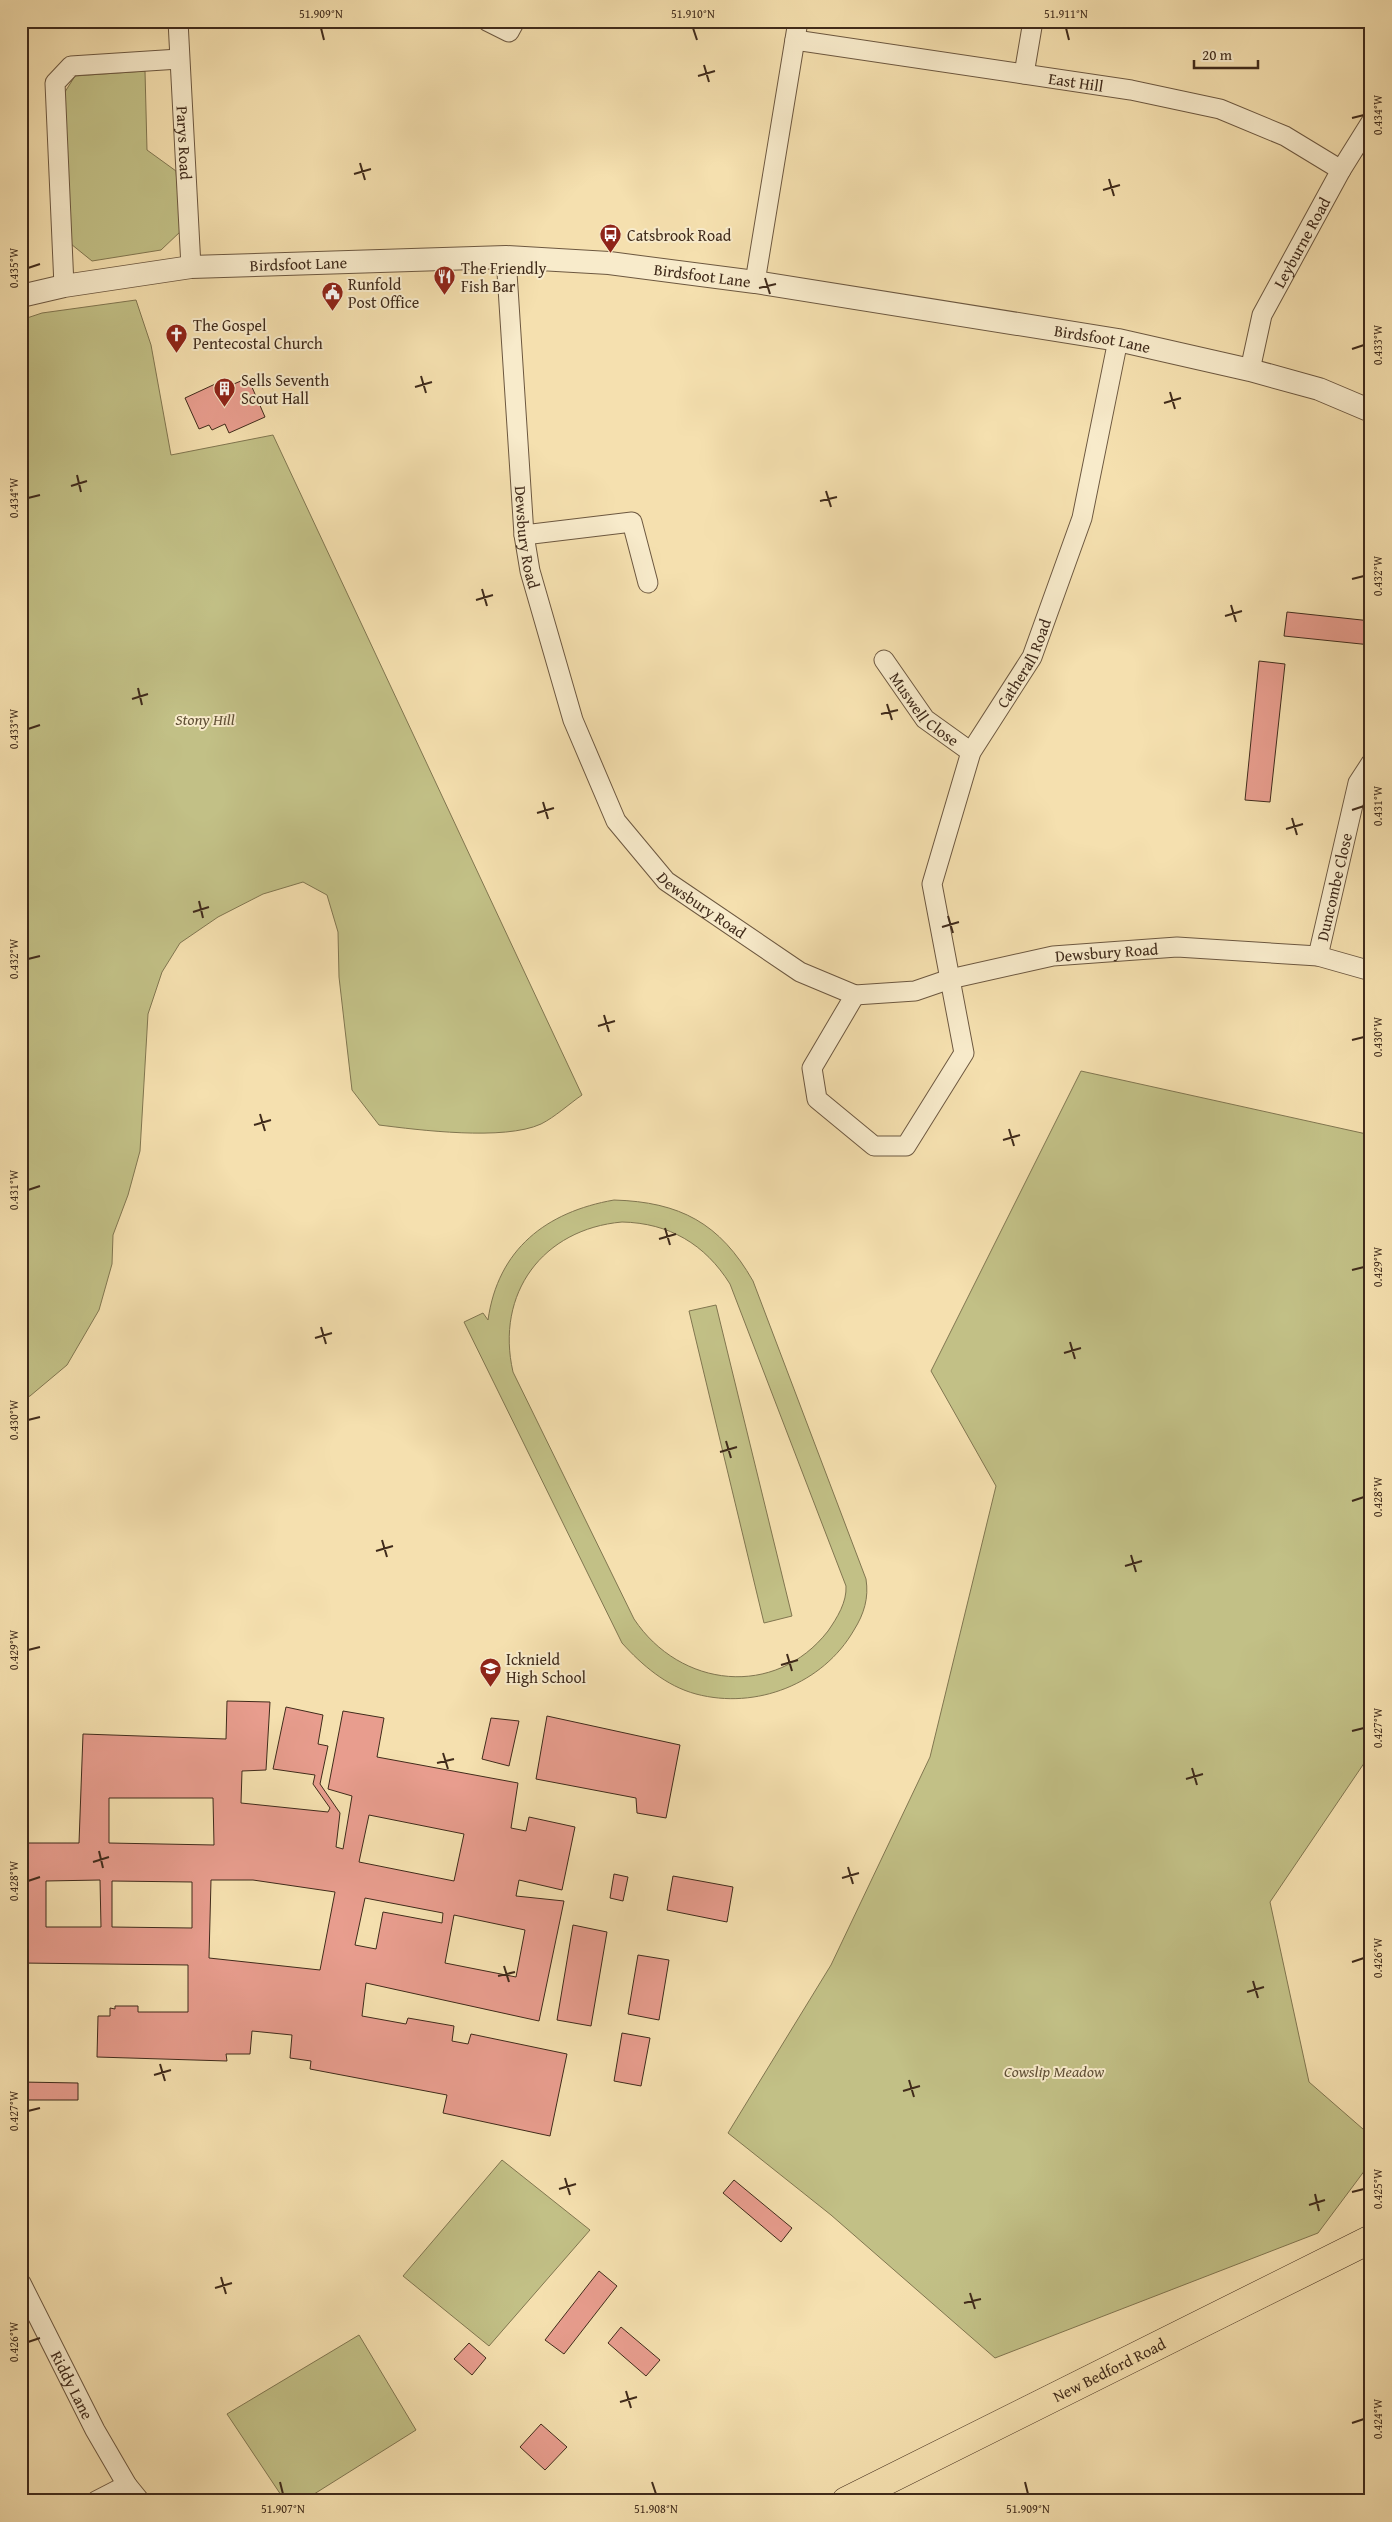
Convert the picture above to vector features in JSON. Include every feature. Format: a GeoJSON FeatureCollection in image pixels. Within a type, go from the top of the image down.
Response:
{"type":"FeatureCollection","features":[{"type":"Feature","properties":{"kind":"highway","name":"New Bedford Road"},"geometry":{"type":"LineString","coordinates":[[846,2501],[1371,2239]]}},
{"type":"Feature","properties":{"kind":"street","name":"Parys Road"},"geometry":{"type":"LineString","coordinates":[[178,21],[191,266]]}},
{"type":"Feature","properties":{"kind":"street"},"geometry":{"type":"LineString","coordinates":[[486,21],[510,32],[515,21]]}},
{"type":"Feature","properties":{"kind":"street"},"geometry":{"type":"LineString","coordinates":[[1024,74],[1033,21]]}},
{"type":"Feature","properties":{"kind":"street"},"geometry":{"type":"LineString","coordinates":[[755,282],[796,30]]}},
{"type":"Feature","properties":{"kind":"street","name":"East Hill"},"geometry":{"type":"LineString","coordinates":[[796,30],[1024,74],[1131,90],[1220,108],[1285,136],[1341,170]]}},
{"type":"Feature","properties":{"kind":"street"},"geometry":{"type":"LineString","coordinates":[[64,286],[55,83],[71,66],[179,59]]}},
{"type":"Feature","properties":{"kind":"street","name":"Leyburne Road"},"geometry":{"type":"LineString","coordinates":[[1250,370],[1262,316],[1341,170],[1371,122]]}},
{"type":"Feature","properties":{"kind":"street","name":"Birdsfoot Lane"},"geometry":{"type":"LineString","coordinates":[[21,296],[64,286],[191,266],[506,257],[609,263],[755,282],[1118,340],[1250,370],[1319,389],[1371,411]]}},
{"type":"Feature","properties":{"kind":"street","name":"Dewsbury Road"},"geometry":{"type":"LineString","coordinates":[[506,257],[524,535],[530,571],[573,720],[616,821],[666,881],[800,972],[855,995],[915,991],[950,979],[1053,956],[1177,947],[1318,956],[1371,971]]}},
{"type":"Feature","properties":{"kind":"street","name":"Catherall Road"},"geometry":{"type":"LineString","coordinates":[[855,995],[812,1068],[817,1099],[874,1146],[906,1146],[964,1053],[932,884],[971,752],[1032,657],[1082,518],[1118,340]]}},
{"type":"Feature","properties":{"kind":"street"},"geometry":{"type":"LineString","coordinates":[[524,535],[632,522],[648,583]]}},
{"type":"Feature","properties":{"kind":"street","name":"Muswell Close"},"geometry":{"type":"LineString","coordinates":[[884,660],[925,719],[971,752]]}},
{"type":"Feature","properties":{"kind":"street","name":"Duncombe Close"},"geometry":{"type":"LineString","coordinates":[[1318,956],[1358,783],[1371,763]]}},
{"type":"Feature","properties":{"kind":"street","name":"Riddy Lane"},"geometry":{"type":"LineString","coordinates":[[21,2283],[129,2493],[140,2501]]}},
{"type":"Feature","properties":{"kind":"street"},"geometry":{"type":"LineString","coordinates":[[96,2501],[129,2493]]}},
{"type":"Feature","properties":{"kind":"green space"},"geometry":{"type":"Polygon","coordinates":[[[145,71],[147,150],[176,171],[181,231],[161,250],[92,261],[71,244],[63,95],[75,76],[145,71]]]}},
{"type":"Feature","properties":{"kind":"green space","name":"Stony Hill"},"geometry":{"type":"Polygon","coordinates":[[[136,300],[151,345],[171,455],[273,435],[582,1095],[541,1124],[506,1132],[461,1133],[379,1125],[352,1090],[339,977],[338,932],[327,895],[303,882],[263,894],[218,917],[180,943],[162,972],[148,1014],[140,1151],[128,1195],[113,1235],[112,1264],[99,1310],[67,1365],[30,1396],[21,1400],[21,320],[42,313],[136,300]]]}},
{"type":"Feature","properties":{"kind":"green space","name":"Cowslip Meadow"},"geometry":{"type":"Polygon","coordinates":[[[1081,1071],[1371,1135],[1371,1753],[1270,1902],[1309,2082],[1371,2136],[1371,2162],[1318,2233],[995,2358],[831,2215],[728,2133],[831,1965],[930,1757],[996,1486],[931,1371],[1081,1071]]]}},
{"type":"Feature","properties":{"kind":"green space"},"geometry":{"type":"Polygon","coordinates":[[[614,1200],[659,1205],[678,1211],[712,1230],[727,1244],[753,1281],[866,1579],[867,1586],[865,1606],[861,1618],[841,1649],[825,1665],[806,1678],[786,1688],[764,1695],[742,1698],[719,1698],[696,1694],[675,1686],[655,1674],[622,1643],[464,1322],[483,1313],[488,1320],[493,1295],[502,1273],[514,1254],[529,1238],[567,1214],[614,1200]],[[622,1222],[594,1227],[569,1237],[548,1252],[531,1270],[519,1292],[511,1316],[509,1343],[513,1372],[634,1619],[653,1642],[676,1660],[702,1671],[728,1676],[755,1675],[782,1668],[806,1653],[828,1631],[841,1610],[846,1586],[730,1284],[709,1258],[684,1238],[655,1226],[622,1222]]]}},
{"type":"Feature","properties":{"kind":"green space"},"geometry":{"type":"Polygon","coordinates":[[[716,1305],[792,1616],[764,1623],[689,1311],[716,1305]]]}},
{"type":"Feature","properties":{"kind":"green space"},"geometry":{"type":"Polygon","coordinates":[[[502,2160],[590,2230],[489,2346],[403,2276],[502,2160]]]}},
{"type":"Feature","properties":{"kind":"green space"},"geometry":{"type":"Polygon","coordinates":[[[359,2335],[416,2430],[303,2501],[285,2501],[227,2414],[359,2335]]]}},
{"type":"Feature","properties":{"kind":"building","name":"Sells Seventh Scout Hall"},"geometry":{"type":"Polygon","coordinates":[[[248,378],[265,417],[229,433],[225,424],[212,430],[209,425],[199,429],[185,398],[226,379],[229,386],[248,378]]]}},
{"type":"Feature","properties":{"kind":"building"},"geometry":{"type":"Polygon","coordinates":[[[1287,612],[1371,621],[1371,645],[1284,636],[1287,612]]]}},
{"type":"Feature","properties":{"kind":"building"},"geometry":{"type":"Polygon","coordinates":[[[1259,661],[1285,664],[1270,802],[1245,800],[1259,661]]]}},
{"type":"Feature","properties":{"kind":"building"},"geometry":{"type":"Polygon","coordinates":[[[227,1701],[270,1702],[266,1770],[242,1771],[241,1803],[328,1812],[330,1808],[313,1784],[315,1775],[273,1769],[286,1707],[323,1715],[318,1744],[328,1746],[320,1784],[340,1813],[336,1847],[343,1849],[352,1796],[328,1789],[343,1711],[384,1718],[377,1757],[518,1783],[511,1828],[526,1831],[529,1817],[575,1827],[562,1890],[519,1880],[516,1896],[564,1901],[539,2021],[366,1983],[362,2016],[406,2024],[408,2018],[454,2026],[452,2041],[468,2044],[471,2034],[567,2054],[550,2136],[443,2113],[447,2095],[310,2069],[311,2061],[290,2058],[292,2035],[252,2031],[250,2054],[226,2054],[227,2061],[97,2057],[98,2016],[110,2016],[110,2008],[115,2009],[115,2006],[138,2006],[138,2012],[188,2012],[188,1965],[21,1963],[21,1843],[79,1843],[83,1734],[226,1739],[227,1701]],[[109,1798],[109,1843],[214,1845],[213,1798],[109,1798]],[[369,1815],[359,1862],[454,1881],[464,1834],[369,1815]],[[100,1880],[46,1881],[46,1927],[101,1927],[100,1880]],[[211,1880],[209,1958],[320,1970],[335,1892],[253,1880],[211,1880]],[[112,1881],[112,1927],[192,1928],[192,1882],[112,1881]],[[365,1898],[355,1945],[376,1949],[383,1912],[442,1923],[443,1913],[365,1898]],[[454,1915],[445,1963],[516,1977],[525,1930],[454,1915]]]}},
{"type":"Feature","properties":{"kind":"building"},"geometry":{"type":"Polygon","coordinates":[[[547,1716],[680,1745],[666,1818],[637,1813],[636,1798],[536,1779],[547,1716]]]}},
{"type":"Feature","properties":{"kind":"building"},"geometry":{"type":"Polygon","coordinates":[[[491,1718],[519,1721],[509,1766],[482,1759],[491,1718]]]}},
{"type":"Feature","properties":{"kind":"building"},"geometry":{"type":"Polygon","coordinates":[[[614,1874],[628,1877],[623,1901],[610,1898],[614,1874]]]}},
{"type":"Feature","properties":{"kind":"building"},"geometry":{"type":"Polygon","coordinates":[[[673,1876],[733,1887],[727,1922],[667,1910],[673,1876]]]}},
{"type":"Feature","properties":{"kind":"building"},"geometry":{"type":"Polygon","coordinates":[[[573,1925],[607,1932],[591,2026],[557,2020],[573,1925]]]}},
{"type":"Feature","properties":{"kind":"building"},"geometry":{"type":"Polygon","coordinates":[[[638,1955],[669,1960],[659,2020],[628,2014],[638,1955]]]}},
{"type":"Feature","properties":{"kind":"building"},"geometry":{"type":"Polygon","coordinates":[[[622,2033],[650,2038],[641,2086],[614,2081],[622,2033]]]}},
{"type":"Feature","properties":{"kind":"building"},"geometry":{"type":"Polygon","coordinates":[[[21,2082],[78,2083],[78,2100],[21,2100],[21,2082]]]}},
{"type":"Feature","properties":{"kind":"building"},"geometry":{"type":"Polygon","coordinates":[[[734,2180],[792,2228],[781,2242],[723,2193],[734,2180]]]}},
{"type":"Feature","properties":{"kind":"building"},"geometry":{"type":"Polygon","coordinates":[[[599,2271],[617,2286],[564,2354],[545,2340],[599,2271]]]}},
{"type":"Feature","properties":{"kind":"building"},"geometry":{"type":"Polygon","coordinates":[[[621,2327],[660,2360],[646,2376],[608,2343],[621,2327]]]}},
{"type":"Feature","properties":{"kind":"building"},"geometry":{"type":"Polygon","coordinates":[[[469,2343],[486,2358],[472,2375],[454,2359],[469,2343]]]}},
{"type":"Feature","properties":{"kind":"building"},"geometry":{"type":"Polygon","coordinates":[[[541,2424],[567,2447],[545,2470],[520,2447],[541,2424]]]}},
{"type":"Feature","properties":{"kind":"place","name":"Catsbrook Road"},"geometry":{"type":"Point","coordinates":[611,254]}},
{"type":"Feature","properties":{"kind":"place","name":"The Friendly Fish Bar"},"geometry":{"type":"Point","coordinates":[445,296]}},
{"type":"Feature","properties":{"kind":"place","name":"Runfold Post Office"},"geometry":{"type":"Point","coordinates":[332,312]}},
{"type":"Feature","properties":{"kind":"place","name":"The Gospel Pentecostal Church"},"geometry":{"type":"Point","coordinates":[177,353]}},
{"type":"Feature","properties":{"kind":"place","name":"Sells Seventh Scout Hall"},"geometry":{"type":"Point","coordinates":[225,408]}},
{"type":"Feature","properties":{"kind":"place","name":"Icknield High School"},"geometry":{"type":"Point","coordinates":[490,1687]}}]}
